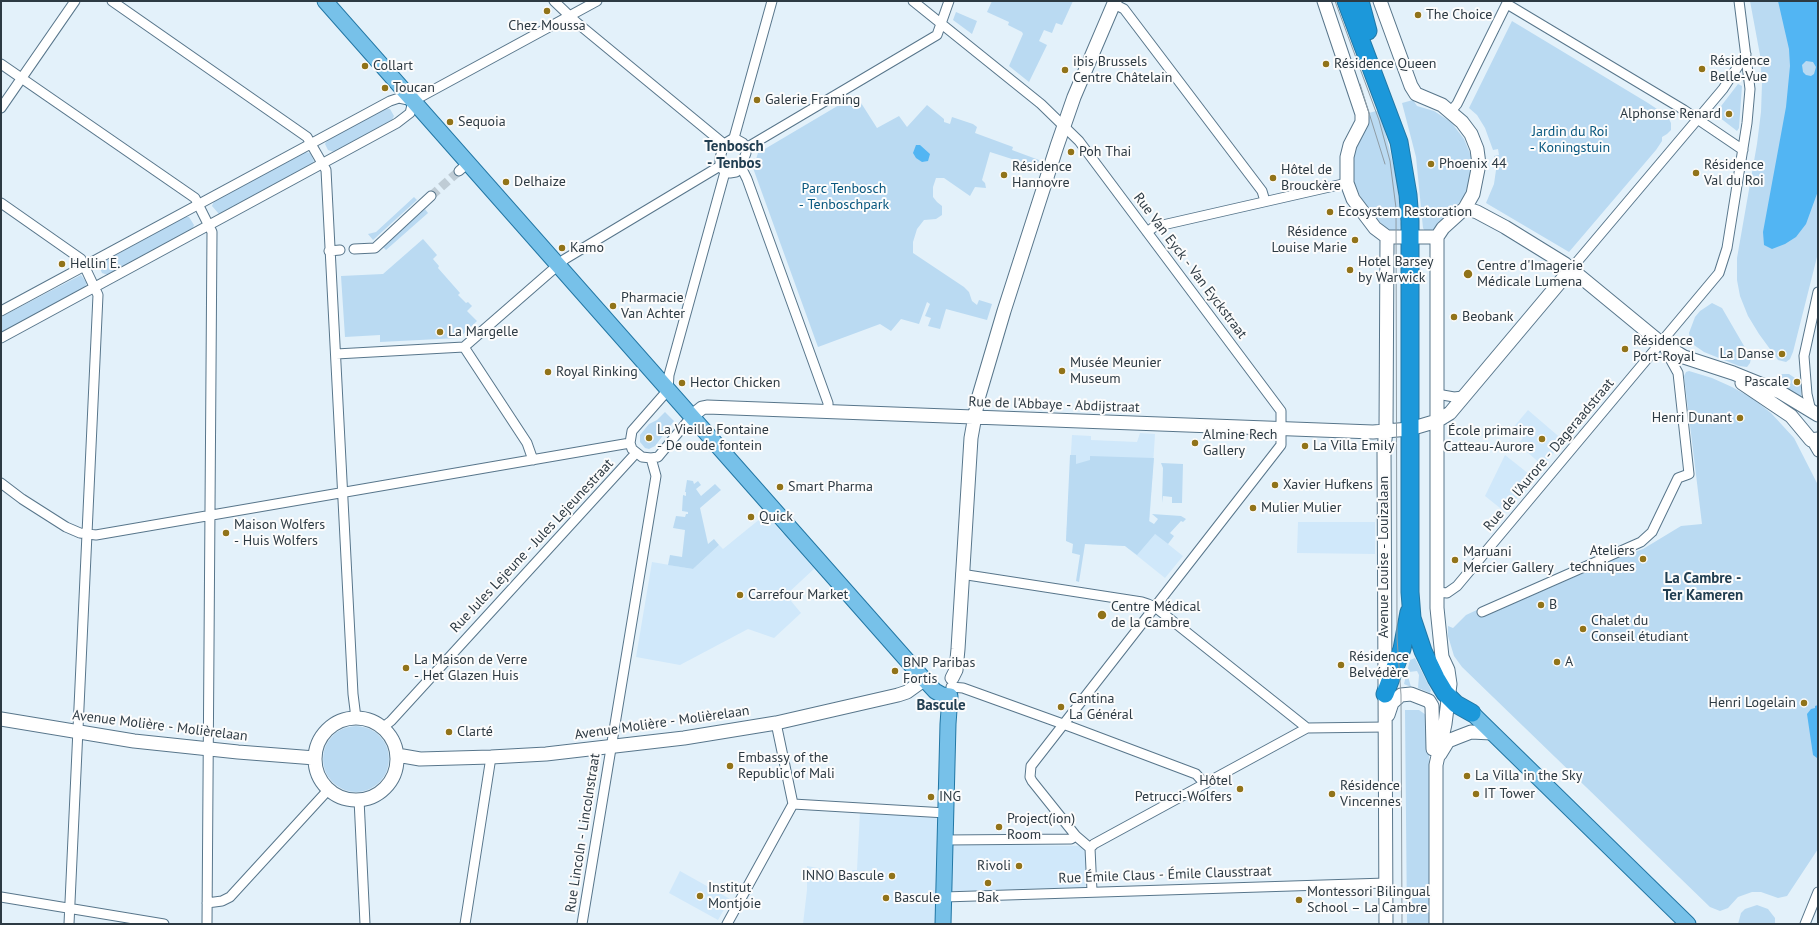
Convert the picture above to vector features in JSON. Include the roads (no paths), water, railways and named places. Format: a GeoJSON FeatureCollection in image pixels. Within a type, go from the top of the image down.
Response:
{"type":"FeatureCollection","features":[{"type":"Feature","properties":{"kind":"highway","name":"Avenue Louise - Louizalaan"},"geometry":{"type":"LineString","coordinates":[[1346,1],[1399,142],[1414,238]]}},
{"type":"Feature","properties":{"kind":"highway","name":"Avenue Louise - Louizalaan"},"geometry":{"type":"LineString","coordinates":[[1357,1],[1405,126],[1416,194],[1414,238],[1412,618],[1423,651],[1436,678],[1472,713]]}},
{"type":"Feature","properties":{"kind":"highway"},"geometry":{"type":"LineString","coordinates":[[1360,1],[1368,31]]}},
{"type":"Feature","properties":{"kind":"highway","name":"Avenue Louise - Louizalaan"},"geometry":{"type":"LineString","coordinates":[[1413,428],[1420,614],[1431,647],[1449,691]]}},
{"type":"Feature","properties":{"kind":"highway"},"geometry":{"type":"LineString","coordinates":[[1385,694],[1402,649],[1411,604]]}},
{"type":"Feature","properties":{"kind":"main road"},"geometry":{"type":"LineString","coordinates":[[325,1],[413,101],[464,167],[558,264],[935,691],[942,695],[951,687]]}},
{"type":"Feature","properties":{"kind":"main road"},"geometry":{"type":"LineString","coordinates":[[1324,1],[1362,114],[1362,122],[1350,144],[1347,157],[1347,183],[1356,204],[1376,228],[1387,238],[1437,237],[1443,228],[1465,208],[1473,194],[1479,164],[1477,149],[1471,134],[1451,111],[1442,105],[1416,94],[1411,86],[1380,1]]}},
{"type":"Feature","properties":{"kind":"main road"},"geometry":{"type":"LineString","coordinates":[[943,924],[951,687],[950,669],[952,653],[957,640],[971,438],[974,418],[978,399],[1004,310],[1064,126],[1114,2]]}},
{"type":"Feature","properties":{"kind":"main road"},"geometry":{"type":"LineString","coordinates":[[1465,208],[1477,212],[1505,227],[1572,269],[1661,343],[1684,357],[1733,373],[1780,392],[1816,415]]}},
{"type":"Feature","properties":{"kind":"main road","name":"Avenue Louise - Louizalaan"},"geometry":{"type":"LineString","coordinates":[[1436,924],[1436,765],[1445,724],[1449,691],[1448,670],[1442,657],[1437,613],[1437,237]]}},
{"type":"Feature","properties":{"kind":"main road","name":"Avenue Louise - Louizalaan"},"geometry":{"type":"LineString","coordinates":[[1386,924],[1384,456],[1386,431],[1387,238]]}},
{"type":"Feature","properties":{"kind":"main road"},"geometry":{"type":"LineString","coordinates":[[1437,421],[1450,413],[1572,269]]}},
{"type":"Feature","properties":{"kind":"main road"},"geometry":{"type":"LineString","coordinates":[[1710,366],[1743,384],[1791,416],[1814,439]]}},
{"type":"Feature","properties":{"kind":"main road","name":"Rue de l'Abbaye - Abdijstraat"},"geometry":{"type":"LineString","coordinates":[[692,416],[702,408],[707,407],[1281,429],[1386,431],[1413,428],[1437,421]]}},
{"type":"Feature","properties":{"kind":"main road","name":"Avenue Molière - Molièrelaan"},"geometry":{"type":"LineString","coordinates":[[397,755],[420,759],[546,754],[684,738],[776,723],[907,692],[925,679]]}},
{"type":"Feature","properties":{"kind":"main road"},"geometry":{"type":"LineString","coordinates":[[1386,724],[1392,703],[1401,695],[1411,694],[1429,701],[1432,706],[1433,753],[1436,765]]}},
{"type":"Feature","properties":{"kind":"main road"},"geometry":{"type":"LineString","coordinates":[[1472,713],[1688,921]]}},
{"type":"Feature","properties":{"kind":"main road"},"geometry":{"type":"LineString","coordinates":[[356,718],[370,721],[382,728],[392,740],[397,755],[395,773],[389,783],[376,795],[359,800],[340,796],[329,789],[320,778],[315,758],[318,744],[325,732],[343,720],[356,718]]}},
{"type":"Feature","properties":{"kind":"main road","name":"Avenue Molière - Molièrelaan"},"geometry":{"type":"LineString","coordinates":[[1,719],[134,741],[315,758]]}},
{"type":"Feature","properties":{"kind":"main road"},"geometry":{"type":"LineString","coordinates":[[1436,765],[1442,749],[1448,742],[1471,732],[1492,733]]}},
{"type":"Feature","properties":{"kind":"street"},"geometry":{"type":"LineString","coordinates":[[1,108],[75,1]]}},
{"type":"Feature","properties":{"kind":"street"},"geometry":{"type":"LineString","coordinates":[[112,1],[307,137],[326,170],[353,694],[356,718]]}},
{"type":"Feature","properties":{"kind":"street"},"geometry":{"type":"LineString","coordinates":[[554,1],[569,16],[724,144]]}},
{"type":"Feature","properties":{"kind":"street"},"geometry":{"type":"LineString","coordinates":[[1,312],[390,101],[399,98],[413,101],[597,1]]}},
{"type":"Feature","properties":{"kind":"street"},"geometry":{"type":"LineString","coordinates":[[692,416],[658,456],[651,458],[642,457],[636,453],[630,443],[632,431],[668,390],[669,375],[723,169],[720,158],[724,144],[734,138],[772,1]]}},
{"type":"Feature","properties":{"kind":"street","name":"Rue Van Eyck - Van Eyckstraat"},"geometry":{"type":"LineString","coordinates":[[913,1],[1041,104],[1064,126],[1080,144],[1281,411],[1281,445],[1031,766],[1030,777],[1076,836],[1090,848]]}},
{"type":"Feature","properties":{"kind":"street"},"geometry":{"type":"LineString","coordinates":[[746,148],[937,35],[949,1]]}},
{"type":"Feature","properties":{"kind":"street","name":"Rue de l'Aurore - Dageraadstraat"},"geometry":{"type":"LineString","coordinates":[[1437,592],[1447,593],[1457,586],[1719,273],[1727,248],[1743,150],[1750,89],[1739,1]]}},
{"type":"Feature","properties":{"kind":"street"},"geometry":{"type":"LineString","coordinates":[[1114,2],[1124,9],[1148,40],[1262,192],[1264,201]]}},
{"type":"Feature","properties":{"kind":"street"},"geometry":{"type":"LineString","coordinates":[[1451,111],[1457,104],[1508,3],[1698,118],[1743,150]]}},
{"type":"Feature","properties":{"kind":"street"},"geometry":{"type":"LineString","coordinates":[[1572,269],[1723,89],[1746,54]]}},
{"type":"Feature","properties":{"kind":"street"},"geometry":{"type":"LineString","coordinates":[[1,64],[195,198],[212,232],[207,924]]}},
{"type":"Feature","properties":{"kind":"street"},"geometry":{"type":"LineString","coordinates":[[1,338],[400,121],[410,113],[413,101]]}},
{"type":"Feature","properties":{"kind":"street"},"geometry":{"type":"LineString","coordinates":[[336,354],[464,347],[558,264],[723,169],[736,172],[741,167],[744,160],[746,148],[743,143],[734,138]]}},
{"type":"Feature","properties":{"kind":"street"},"geometry":{"type":"LineString","coordinates":[[741,167],[747,179],[826,396],[828,411]]}},
{"type":"Feature","properties":{"kind":"street"},"geometry":{"type":"LineString","coordinates":[[1147,232],[1154,227],[1347,183]]}},
{"type":"Feature","properties":{"kind":"street"},"geometry":{"type":"LineString","coordinates":[[354,249],[375,248],[431,196]]}},
{"type":"Feature","properties":{"kind":"street"},"geometry":{"type":"LineString","coordinates":[[1,203],[81,259],[96,286],[98,295],[69,924]]}},
{"type":"Feature","properties":{"kind":"street"},"geometry":{"type":"LineString","coordinates":[[329,251],[340,250]]}},
{"type":"Feature","properties":{"kind":"street"},"geometry":{"type":"LineString","coordinates":[[1816,415],[1807,394],[1804,356],[1818,292]]}},
{"type":"Feature","properties":{"kind":"street"},"geometry":{"type":"LineString","coordinates":[[1482,612],[1641,542],[1652,532],[1678,478],[1689,474],[1678,373],[1661,343]]}},
{"type":"Feature","properties":{"kind":"street"},"geometry":{"type":"LineString","coordinates":[[464,347],[527,443],[533,460]]}},
{"type":"Feature","properties":{"kind":"street"},"geometry":{"type":"LineString","coordinates":[[1780,392],[1791,416]]}},
{"type":"Feature","properties":{"kind":"street"},"geometry":{"type":"LineString","coordinates":[[1437,394],[1454,397],[1463,396]]}},
{"type":"Feature","properties":{"kind":"street"},"geometry":{"type":"LineString","coordinates":[[1814,439],[1818,452]]}},
{"type":"Feature","properties":{"kind":"street"},"geometry":{"type":"LineString","coordinates":[[1,483],[22,499],[66,527],[96,535],[630,443]]}},
{"type":"Feature","properties":{"kind":"street","name":"Rue Jules Lejeune - Jules Lejeunestraat"},"geometry":{"type":"LineString","coordinates":[[382,728],[396,715],[636,453]]}},
{"type":"Feature","properties":{"kind":"street","name":"Rue Lincoln - Lincolnstraat"},"geometry":{"type":"LineString","coordinates":[[582,924],[656,476],[651,458]]}},
{"type":"Feature","properties":{"kind":"street"},"geometry":{"type":"LineString","coordinates":[[961,574],[1142,602],[1155,607],[1307,728]]}},
{"type":"Feature","properties":{"kind":"street"},"geometry":{"type":"LineString","coordinates":[[951,687],[974,692],[1065,724],[1196,774],[1204,784]]}},
{"type":"Feature","properties":{"kind":"street"},"geometry":{"type":"LineString","coordinates":[[727,924],[793,804],[776,723]]}},
{"type":"Feature","properties":{"kind":"street"},"geometry":{"type":"LineString","coordinates":[[1092,891],[1090,848],[1094,844],[1307,728],[1386,724]]}},
{"type":"Feature","properties":{"kind":"street"},"geometry":{"type":"LineString","coordinates":[[465,924],[491,757]]}},
{"type":"Feature","properties":{"kind":"street"},"geometry":{"type":"LineString","coordinates":[[207,903],[222,901],[230,897],[329,789]]}},
{"type":"Feature","properties":{"kind":"street"},"geometry":{"type":"LineString","coordinates":[[359,800],[365,924]]}},
{"type":"Feature","properties":{"kind":"street"},"geometry":{"type":"LineString","coordinates":[[793,804],[946,813]]}},
{"type":"Feature","properties":{"kind":"street"},"geometry":{"type":"LineString","coordinates":[[945,840],[1071,839],[1076,836]]}},
{"type":"Feature","properties":{"kind":"street","name":"Rue Émile Claus - Émile Clausstraat"},"geometry":{"type":"LineString","coordinates":[[944,897],[1092,891],[1386,883]]}},
{"type":"Feature","properties":{"kind":"street"},"geometry":{"type":"LineString","coordinates":[[1805,923],[1818,892]]}},
{"type":"Feature","properties":{"kind":"street"},"geometry":{"type":"LineString","coordinates":[[1,897],[164,924]]}},
{"type":"Feature","properties":{"kind":"water"},"geometry":{"type":"Polygon","coordinates":[[[1778,1],[1818,1],[1818,191],[1806,224],[1796,237],[1785,244],[1772,249],[1764,245],[1763,232],[1786,107],[1790,66],[1789,49],[1778,1]],[[1806,61],[1802,65],[1803,72],[1806,75],[1811,76],[1814,74],[1816,67],[1813,62],[1806,61]]]}},
{"type":"Feature","properties":{"kind":"water"},"geometry":{"type":"Polygon","coordinates":[[[916,145],[920,145],[930,154],[928,161],[922,162],[916,158],[913,153],[916,145]]]}},
{"type":"Feature","properties":{"kind":"water"},"geometry":{"type":"Polygon","coordinates":[[[1818,705],[1817,758],[1813,755],[1807,714],[1811,709],[1818,705]]]}},
{"type":"Feature","properties":{"kind":"tunnel"},"geometry":{"type":"LineString","coordinates":[[431,196],[459,171]]}},
{"type":"Feature","properties":{"kind":"tram line"},"geometry":{"type":"LineString","coordinates":[[1335,1],[1379,120],[1390,161],[1396,208],[1397,638],[1401,695],[1402,924]]}},
{"type":"Feature","properties":{"kind":"tram line"},"geometry":{"type":"LineString","coordinates":[[1360,84],[1385,164]]}},
{"type":"Feature","properties":{"kind":"place","name":"Chez Moussa"},"geometry":{"type":"Point","coordinates":[547,11]}},
{"type":"Feature","properties":{"kind":"place","name":"The Choice"},"geometry":{"type":"Point","coordinates":[1418,15]}},
{"type":"Feature","properties":{"kind":"place","name":"Résidence Queen"},"geometry":{"type":"Point","coordinates":[1326,64]}},
{"type":"Feature","properties":{"kind":"place","name":"Collart"},"geometry":{"type":"Point","coordinates":[365,66]}},
{"type":"Feature","properties":{"kind":"place","name":"Résidence Belle-Vue"},"geometry":{"type":"Point","coordinates":[1702,69]}},
{"type":"Feature","properties":{"kind":"place","name":"ibis Brussels Centre Châtelain"},"geometry":{"type":"Point","coordinates":[1065,70]}},
{"type":"Feature","properties":{"kind":"place","name":"Toucan"},"geometry":{"type":"Point","coordinates":[385,88]}},
{"type":"Feature","properties":{"kind":"place","name":"Galerie Framing"},"geometry":{"type":"Point","coordinates":[757,100]}},
{"type":"Feature","properties":{"kind":"place","name":"Alphonse Renard"},"geometry":{"type":"Point","coordinates":[1729,114]}},
{"type":"Feature","properties":{"kind":"place","name":"Sequoia"},"geometry":{"type":"Point","coordinates":[450,122]}},
{"type":"Feature","properties":{"kind":"place","name":"Poh Thai"},"geometry":{"type":"Point","coordinates":[1071,152]}},
{"type":"Feature","properties":{"kind":"place","name":"Phoenix 44"},"geometry":{"type":"Point","coordinates":[1431,164]}},
{"type":"Feature","properties":{"kind":"place","name":"Résidence Val du Roi"},"geometry":{"type":"Point","coordinates":[1696,173]}},
{"type":"Feature","properties":{"kind":"place","name":"Résidence Hannovre"},"geometry":{"type":"Point","coordinates":[1004,175]}},
{"type":"Feature","properties":{"kind":"place","name":"Hôtel de Brouckère"},"geometry":{"type":"Point","coordinates":[1273,178]}},
{"type":"Feature","properties":{"kind":"place","name":"Delhaize"},"geometry":{"type":"Point","coordinates":[506,182]}},
{"type":"Feature","properties":{"kind":"place","name":"Ecosystem Restoration"},"geometry":{"type":"Point","coordinates":[1330,212]}},
{"type":"Feature","properties":{"kind":"place","name":"Résidence Louise Marie"},"geometry":{"type":"Point","coordinates":[1355,240]}},
{"type":"Feature","properties":{"kind":"place","name":"Kamo"},"geometry":{"type":"Point","coordinates":[562,248]}},
{"type":"Feature","properties":{"kind":"place","name":"Hellin E."},"geometry":{"type":"Point","coordinates":[62,264]}},
{"type":"Feature","properties":{"kind":"place","name":"Hotel Barsey by Warwick"},"geometry":{"type":"Point","coordinates":[1350,270]}},
{"type":"Feature","properties":{"kind":"place","name":"Centre d'Imagerie Médicale Lumena"},"geometry":{"type":"Point","coordinates":[1468,274]}},
{"type":"Feature","properties":{"kind":"place","name":"Pharmacie Van Achter"},"geometry":{"type":"Point","coordinates":[613,306]}},
{"type":"Feature","properties":{"kind":"place","name":"Beobank"},"geometry":{"type":"Point","coordinates":[1454,317]}},
{"type":"Feature","properties":{"kind":"place","name":"La Margelle"},"geometry":{"type":"Point","coordinates":[440,332]}},
{"type":"Feature","properties":{"kind":"place","name":"Résidence Port-Royal"},"geometry":{"type":"Point","coordinates":[1625,349]}},
{"type":"Feature","properties":{"kind":"place","name":"La Danse"},"geometry":{"type":"Point","coordinates":[1782,354]}},
{"type":"Feature","properties":{"kind":"place","name":"Musée Meunier Museum"},"geometry":{"type":"Point","coordinates":[1062,371]}},
{"type":"Feature","properties":{"kind":"place","name":"Royal Rinking"},"geometry":{"type":"Point","coordinates":[548,372]}},
{"type":"Feature","properties":{"kind":"place","name":"Pascale"},"geometry":{"type":"Point","coordinates":[1797,382]}},
{"type":"Feature","properties":{"kind":"place","name":"Hector Chicken"},"geometry":{"type":"Point","coordinates":[682,383]}},
{"type":"Feature","properties":{"kind":"place","name":"Henri Dunant"},"geometry":{"type":"Point","coordinates":[1740,418]}},
{"type":"Feature","properties":{"kind":"place","name":"La Vieille Fontaine - De oude fontein"},"geometry":{"type":"Point","coordinates":[649,438]}},
{"type":"Feature","properties":{"kind":"place","name":"École primaire Catteau-Aurore"},"geometry":{"type":"Point","coordinates":[1542,439]}},
{"type":"Feature","properties":{"kind":"place","name":"Almine Rech Gallery"},"geometry":{"type":"Point","coordinates":[1195,443]}},
{"type":"Feature","properties":{"kind":"place","name":"La Villa Emily"},"geometry":{"type":"Point","coordinates":[1305,446]}},
{"type":"Feature","properties":{"kind":"place","name":"Xavier Hufkens"},"geometry":{"type":"Point","coordinates":[1275,485]}},
{"type":"Feature","properties":{"kind":"place","name":"Smart Pharma"},"geometry":{"type":"Point","coordinates":[780,487]}},
{"type":"Feature","properties":{"kind":"place","name":"Mulier Mulier"},"geometry":{"type":"Point","coordinates":[1253,508]}},
{"type":"Feature","properties":{"kind":"place","name":"Quick"},"geometry":{"type":"Point","coordinates":[751,517]}},
{"type":"Feature","properties":{"kind":"place","name":"Maison Wolfers - Huis Wolfers"},"geometry":{"type":"Point","coordinates":[226,533]}},
{"type":"Feature","properties":{"kind":"place","name":"Ateliers techniques"},"geometry":{"type":"Point","coordinates":[1643,559]}},
{"type":"Feature","properties":{"kind":"place","name":"Maruani Mercier Gallery"},"geometry":{"type":"Point","coordinates":[1455,560]}},
{"type":"Feature","properties":{"kind":"place","name":"Carrefour Market"},"geometry":{"type":"Point","coordinates":[740,595]}},
{"type":"Feature","properties":{"kind":"place","name":"B"},"geometry":{"type":"Point","coordinates":[1541,605]}},
{"type":"Feature","properties":{"kind":"place","name":"Centre Médical de la Cambre"},"geometry":{"type":"Point","coordinates":[1102,615]}},
{"type":"Feature","properties":{"kind":"place","name":"Chalet du Conseil étudiant"},"geometry":{"type":"Point","coordinates":[1583,629]}},
{"type":"Feature","properties":{"kind":"place","name":"A"},"geometry":{"type":"Point","coordinates":[1557,662]}},
{"type":"Feature","properties":{"kind":"place","name":"Résidence Belvédère"},"geometry":{"type":"Point","coordinates":[1341,665]}},
{"type":"Feature","properties":{"kind":"place","name":"La Maison de Verre - Het Glazen Huis"},"geometry":{"type":"Point","coordinates":[406,668]}},
{"type":"Feature","properties":{"kind":"place","name":"BNP Paribas Fortis"},"geometry":{"type":"Point","coordinates":[895,671]}},
{"type":"Feature","properties":{"kind":"place","name":"Henri Logelain"},"geometry":{"type":"Point","coordinates":[1804,703]}},
{"type":"Feature","properties":{"kind":"place","name":"Cantina La Général"},"geometry":{"type":"Point","coordinates":[1061,707]}},
{"type":"Feature","properties":{"kind":"place","name":"Clarté"},"geometry":{"type":"Point","coordinates":[449,732]}},
{"type":"Feature","properties":{"kind":"place","name":"Embassy of the Republic of Mali"},"geometry":{"type":"Point","coordinates":[730,766]}},
{"type":"Feature","properties":{"kind":"place","name":"La Villa in the Sky"},"geometry":{"type":"Point","coordinates":[1467,776]}},
{"type":"Feature","properties":{"kind":"place","name":"Hôtel Petrucci-Wolfers"},"geometry":{"type":"Point","coordinates":[1240,789]}},
{"type":"Feature","properties":{"kind":"place","name":"Résidence Vincennes"},"geometry":{"type":"Point","coordinates":[1332,794]}},
{"type":"Feature","properties":{"kind":"place","name":"IT Tower"},"geometry":{"type":"Point","coordinates":[1476,794]}},
{"type":"Feature","properties":{"kind":"place","name":"ING"},"geometry":{"type":"Point","coordinates":[931,797]}},
{"type":"Feature","properties":{"kind":"place","name":"Project(ion) Room"},"geometry":{"type":"Point","coordinates":[999,827]}},
{"type":"Feature","properties":{"kind":"place","name":"Rivoli"},"geometry":{"type":"Point","coordinates":[1019,866]}},
{"type":"Feature","properties":{"kind":"place","name":"INNO Bascule"},"geometry":{"type":"Point","coordinates":[892,876]}},
{"type":"Feature","properties":{"kind":"place","name":"Bak"},"geometry":{"type":"Point","coordinates":[988,883]}},
{"type":"Feature","properties":{"kind":"place","name":"Institut Montjoie"},"geometry":{"type":"Point","coordinates":[700,896]}},
{"type":"Feature","properties":{"kind":"place","name":"Bascule"},"geometry":{"type":"Point","coordinates":[886,898]}},
{"type":"Feature","properties":{"kind":"place","name":"Montessori Bilingual School – La Cambre"},"geometry":{"type":"Point","coordinates":[1299,900]}},
{"type":"Feature","properties":{"kind":"district","name":"Tenbosch - Tenbos"},"geometry":{"type":"Point","coordinates":[734,156]}},
{"type":"Feature","properties":{"kind":"district","name":"La Cambre - Ter Kameren"},"geometry":{"type":"Point","coordinates":[1703,588]}},
{"type":"Feature","properties":{"kind":"district","name":"Bascule"},"geometry":{"type":"Point","coordinates":[941,706]}},
{"type":"Feature","properties":{"kind":"park label","name":"Jardin du Roi - Koningstuin"},"geometry":{"type":"Point","coordinates":[1570,140]}},
{"type":"Feature","properties":{"kind":"park label","name":"Parc Tenbosch - Tenboschpark"},"geometry":{"type":"Point","coordinates":[844,198]}}]}
